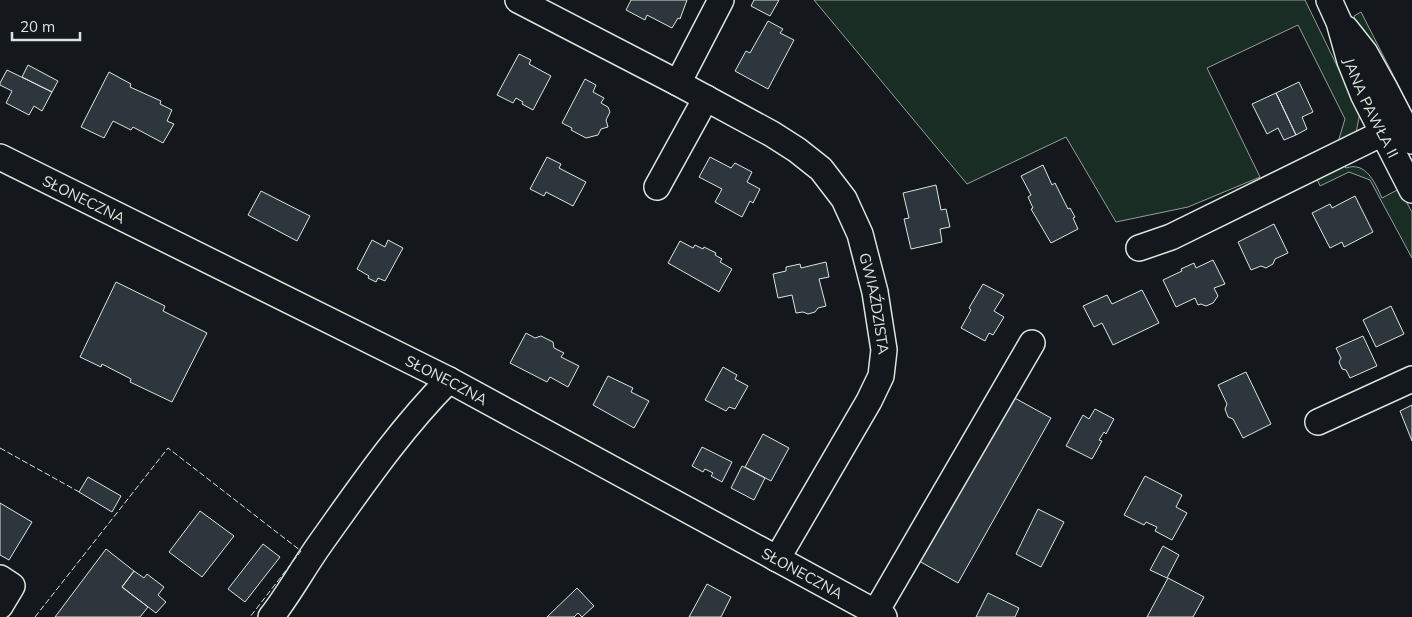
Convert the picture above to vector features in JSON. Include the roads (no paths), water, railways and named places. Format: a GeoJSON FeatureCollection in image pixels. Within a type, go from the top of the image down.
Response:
{"type":"FeatureCollection","features":[{"type":"Feature","properties":{"kind":"street","name":"GWIAŹDZISTA"},"geometry":{"type":"LineString","coordinates":[[518,0],[678,83],[798,150],[821,168],[844,199],[860,234],[880,321],[884,350],[881,376],[869,401],[777,559]]}},
{"type":"Feature","properties":{"kind":"street"},"geometry":{"type":"LineString","coordinates":[[678,83],[721,0]]}},
{"type":"Feature","properties":{"kind":"street","name":"JANA PAWŁA II"},"geometry":{"type":"LineString","coordinates":[[1328,0],[1340,22],[1364,52],[1399,133],[1412,190]]}},
{"type":"Feature","properties":{"kind":"street"},"geometry":{"type":"LineString","coordinates":[[657,187],[706,98]]}},
{"type":"Feature","properties":{"kind":"street"},"geometry":{"type":"LineString","coordinates":[[1139,248],[1171,237],[1399,133]]}},
{"type":"Feature","properties":{"kind":"street","name":"SŁONECZNA"},"geometry":{"type":"LineString","coordinates":[[0,157],[449,380],[881,616]]}},
{"type":"Feature","properties":{"kind":"street"},"geometry":{"type":"LineString","coordinates":[[881,616],[882,603],[1032,343]]}},
{"type":"Feature","properties":{"kind":"street"},"geometry":{"type":"LineString","coordinates":[[1318,422],[1412,379]]}},
{"type":"Feature","properties":{"kind":"street"},"geometry":{"type":"LineString","coordinates":[[271,617],[319,545],[383,459],[414,418],[449,380]]}},
{"type":"Feature","properties":{"kind":"street"},"geometry":{"type":"LineString","coordinates":[[0,578],[12,586],[0,606]]}}]}
